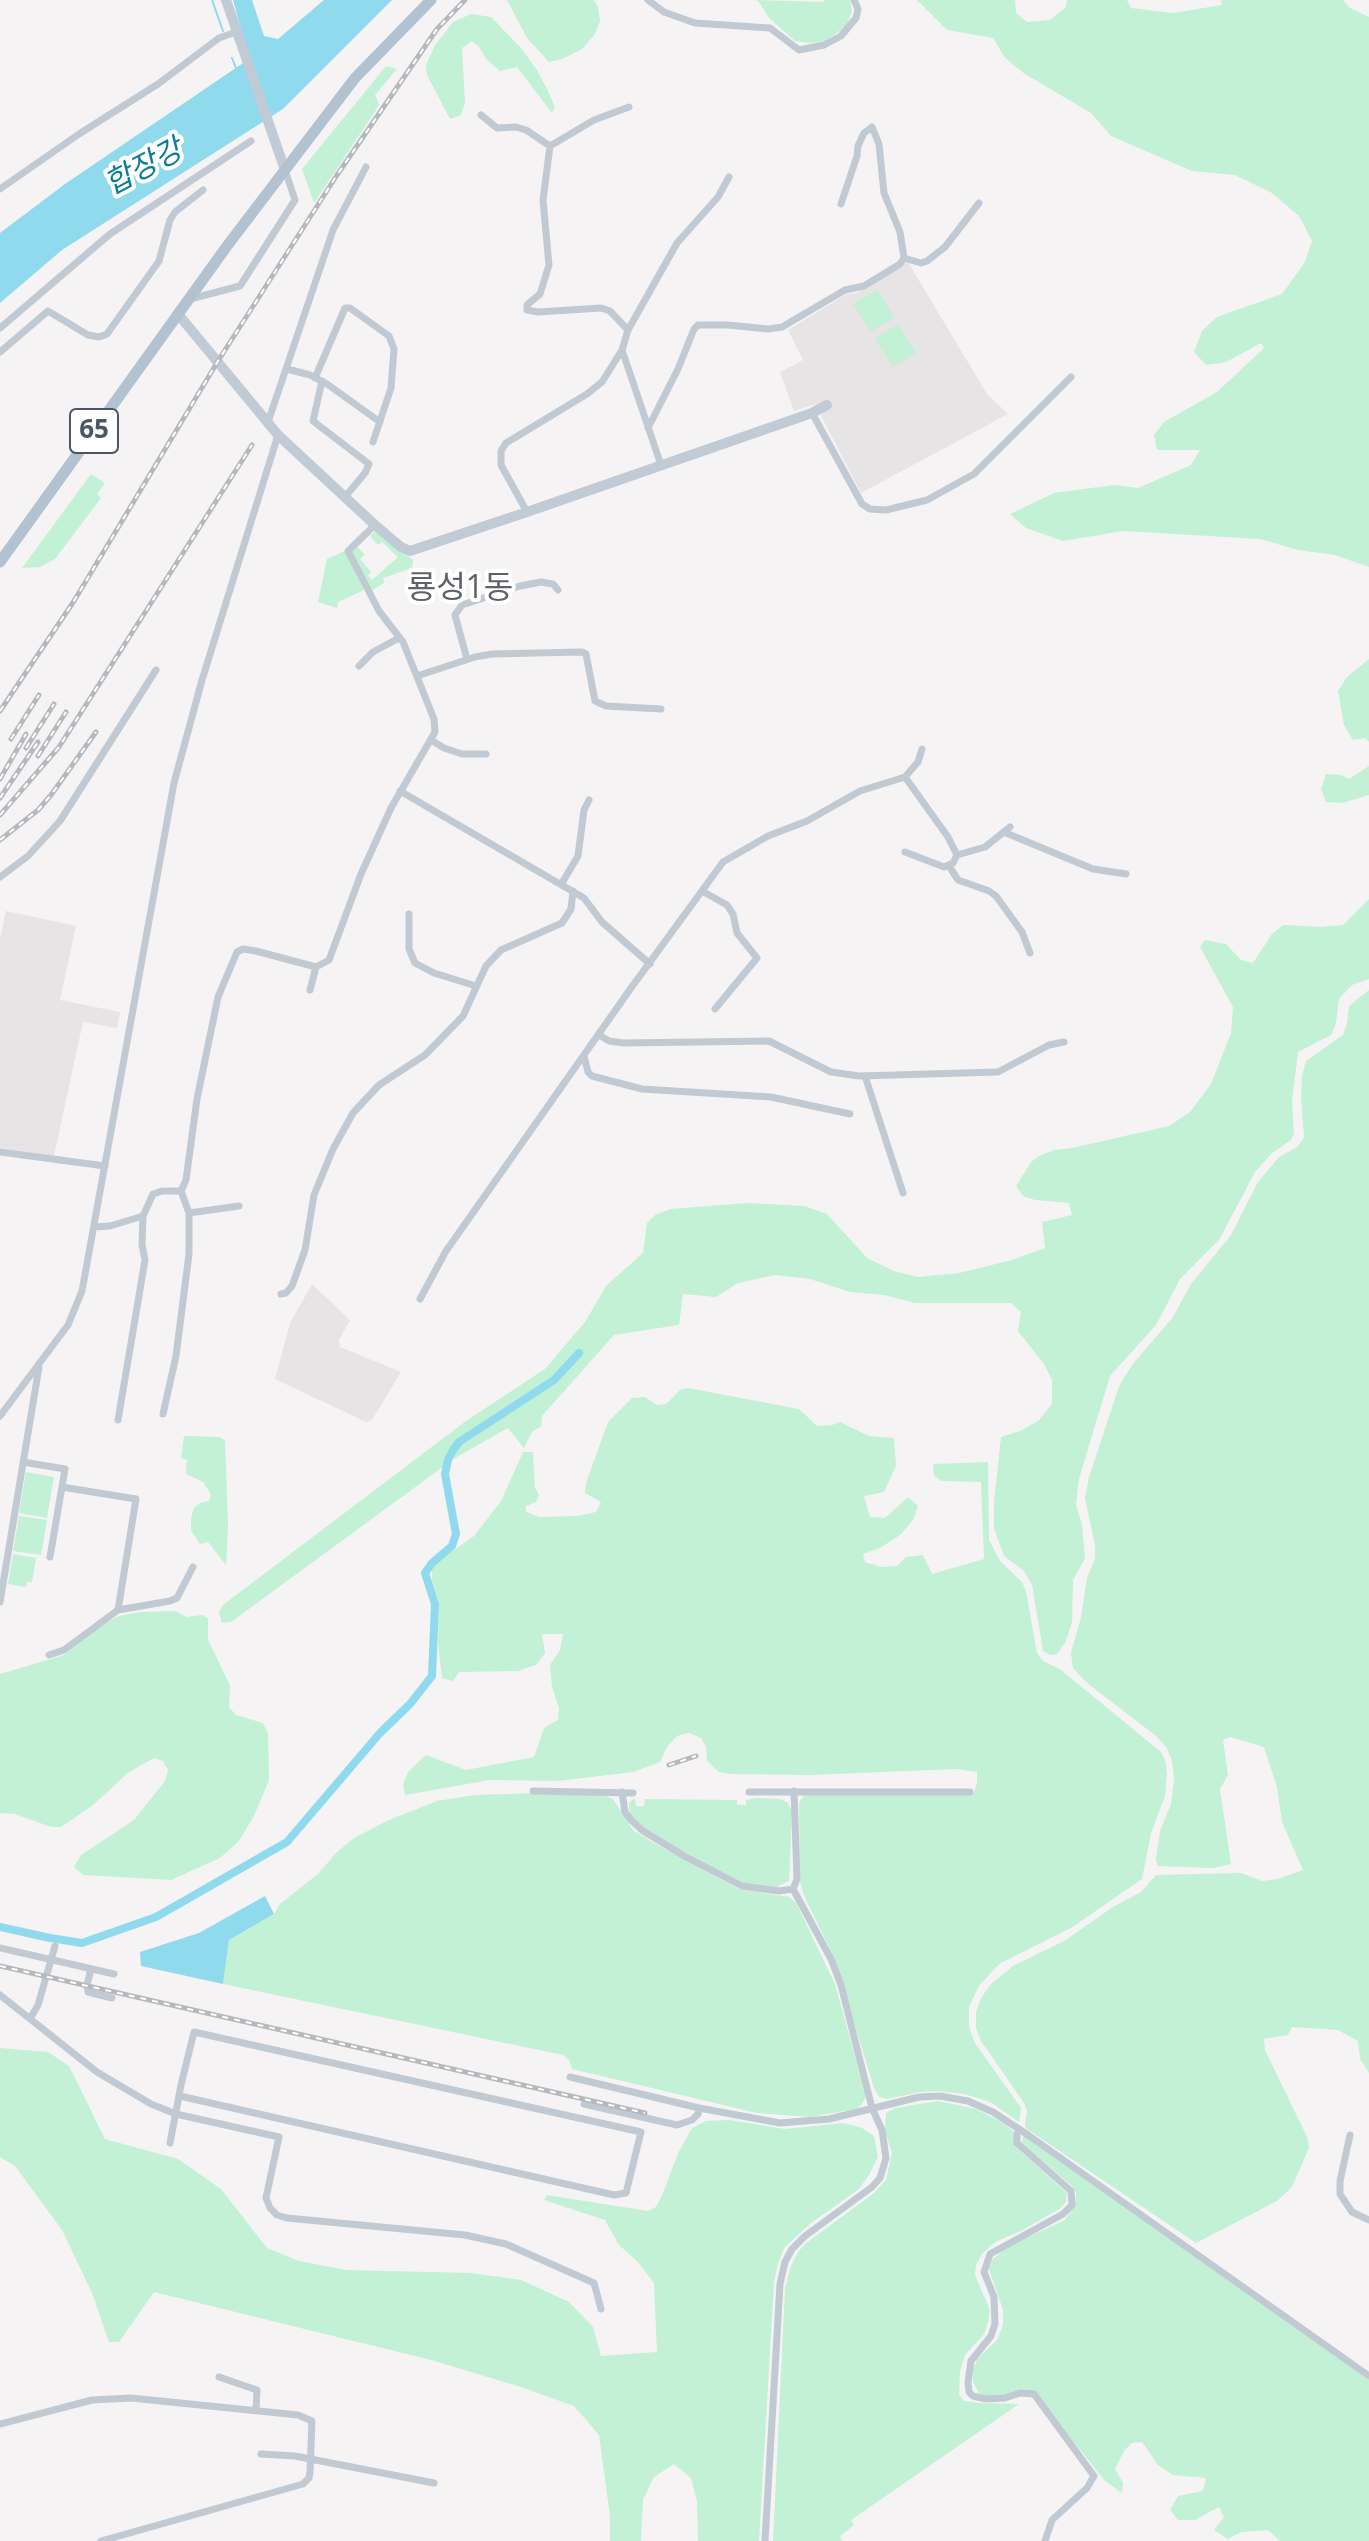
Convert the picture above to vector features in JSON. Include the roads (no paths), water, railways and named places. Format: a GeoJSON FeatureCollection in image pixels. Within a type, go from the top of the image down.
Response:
{"type":"FeatureCollection","features":[{"type":"Feature","properties":{"kind":"main road"},"geometry":{"type":"LineString","coordinates":[[226,0],[285,170]]}},
{"type":"Feature","properties":{"kind":"main road","name":"65"},"geometry":{"type":"LineString","coordinates":[[0,562],[188,300],[355,78],[431,0]]}},
{"type":"Feature","properties":{"kind":"main road"},"geometry":{"type":"LineString","coordinates":[[178,314],[278,435],[375,525],[410,551],[812,413],[827,405]]}},
{"type":"Feature","properties":{"kind":"street"},"geometry":{"type":"LineString","coordinates":[[648,0],[664,12],[695,23],[770,28],[799,50],[824,45],[841,36],[856,18],[858,9],[854,0]]}},
{"type":"Feature","properties":{"kind":"street"},"geometry":{"type":"LineString","coordinates":[[0,189],[158,84],[219,38],[237,34]]}},
{"type":"Feature","properties":{"kind":"street"},"geometry":{"type":"LineString","coordinates":[[550,146],[594,120],[629,107]]}},
{"type":"Feature","properties":{"kind":"street"},"geometry":{"type":"LineString","coordinates":[[481,115],[497,128],[526,130],[550,146]]}},
{"type":"Feature","properties":{"kind":"street"},"geometry":{"type":"LineString","coordinates":[[648,428],[698,325],[782,327],[845,290],[864,286],[900,264],[904,258],[900,232],[884,193],[879,144],[872,127],[864,133],[858,146],[841,204]]}},
{"type":"Feature","properties":{"kind":"street"},"geometry":{"type":"LineString","coordinates":[[0,328],[110,234],[251,141]]}},
{"type":"Feature","properties":{"kind":"street"},"geometry":{"type":"LineString","coordinates":[[550,146],[543,200],[549,265],[540,294],[527,305],[527,310],[601,308],[610,311],[628,330]]}},
{"type":"Feature","properties":{"kind":"street"},"geometry":{"type":"LineString","coordinates":[[268,422],[333,230],[366,167]]}},
{"type":"Feature","properties":{"kind":"street"},"geometry":{"type":"LineString","coordinates":[[188,300],[240,286],[295,200],[285,170]]}},
{"type":"Feature","properties":{"kind":"street"},"geometry":{"type":"LineString","coordinates":[[527,512],[501,465],[501,451],[506,443],[602,382],[622,350],[628,330],[677,243],[718,197],[729,177]]}},
{"type":"Feature","properties":{"kind":"street"},"geometry":{"type":"LineString","coordinates":[[0,352],[48,311],[88,335],[99,337],[107,334],[159,261],[175,212],[203,190]]}},
{"type":"Feature","properties":{"kind":"street"},"geometry":{"type":"LineString","coordinates":[[904,258],[921,263],[927,261],[945,247],[979,203]]}},
{"type":"Feature","properties":{"kind":"street"},"geometry":{"type":"LineString","coordinates":[[345,497],[369,464],[313,421],[318,379],[345,308],[350,308],[393,342],[391,388],[373,442]]}},
{"type":"Feature","properties":{"kind":"street"},"geometry":{"type":"LineString","coordinates":[[622,350],[661,465]]}},
{"type":"Feature","properties":{"kind":"street"},"geometry":{"type":"LineString","coordinates":[[287,369],[318,379],[380,422]]}},
{"type":"Feature","properties":{"kind":"street"},"geometry":{"type":"LineString","coordinates":[[812,413],[862,504],[870,509],[886,510],[927,500],[974,474],[1071,377]]}},
{"type":"Feature","properties":{"kind":"street"},"geometry":{"type":"LineString","coordinates":[[0,1416],[76,1310],[82,1291],[180,757],[278,435]]}},
{"type":"Feature","properties":{"kind":"street"},"geometry":{"type":"LineString","coordinates":[[163,1414],[176,1356],[189,1254],[189,1213],[181,1191],[186,1180],[197,1099],[218,997],[237,952],[243,949],[316,967],[329,960],[361,874],[400,791],[440,726],[399,638],[379,611],[348,551],[375,525]]}},
{"type":"Feature","properties":{"kind":"street"},"geometry":{"type":"LineString","coordinates":[[467,659],[455,615],[462,605],[541,582],[553,584],[558,590]]}},
{"type":"Feature","properties":{"kind":"street"},"geometry":{"type":"LineString","coordinates":[[359,666],[373,652],[399,638]]}},
{"type":"Feature","properties":{"kind":"street"},"geometry":{"type":"LineString","coordinates":[[417,676],[492,654],[582,652],[586,654],[595,701],[606,706],[661,709]]}},
{"type":"Feature","properties":{"kind":"street"},"geometry":{"type":"LineString","coordinates":[[0,877],[28,856],[60,821],[156,670]]}},
{"type":"Feature","properties":{"kind":"street"},"geometry":{"type":"LineString","coordinates":[[431,740],[462,754],[486,754]]}},
{"type":"Feature","properties":{"kind":"street"},"geometry":{"type":"LineString","coordinates":[[420,1299],[446,1251],[723,862],[860,791],[905,777],[918,762],[922,749]]}},
{"type":"Feature","properties":{"kind":"street"},"geometry":{"type":"LineString","coordinates":[[905,777],[948,837],[957,855]]}},
{"type":"Feature","properties":{"kind":"street"},"geometry":{"type":"LineString","coordinates":[[400,791],[584,898],[602,922],[650,964]]}},
{"type":"Feature","properties":{"kind":"street"},"geometry":{"type":"LineString","coordinates":[[562,883],[578,856],[584,810],[589,800]]}},
{"type":"Feature","properties":{"kind":"street"},"geometry":{"type":"LineString","coordinates":[[949,866],[957,855],[974,852],[1008,830],[1093,869],[1126,874]]}},
{"type":"Feature","properties":{"kind":"street"},"geometry":{"type":"LineString","coordinates":[[905,852],[935,865],[949,866]]}},
{"type":"Feature","properties":{"kind":"street"},"geometry":{"type":"LineString","coordinates":[[949,866],[958,880],[996,896],[1022,932],[1030,953]]}},
{"type":"Feature","properties":{"kind":"street"},"geometry":{"type":"LineString","coordinates":[[144,881],[155,884]]}},
{"type":"Feature","properties":{"kind":"street"},"geometry":{"type":"LineString","coordinates":[[281,1294],[292,1286],[305,1250],[314,1195],[333,1149],[353,1113],[379,1085],[425,1055],[463,1016],[486,966],[501,950],[562,923],[571,909],[573,891]]}},
{"type":"Feature","properties":{"kind":"street"},"geometry":{"type":"LineString","coordinates":[[702,891],[727,905],[733,914],[737,933],[757,958],[715,1009]]}},
{"type":"Feature","properties":{"kind":"street"},"geometry":{"type":"LineString","coordinates":[[409,914],[409,949],[415,963],[434,973],[476,986]]}},
{"type":"Feature","properties":{"kind":"street"},"geometry":{"type":"LineString","coordinates":[[310,990],[316,967]]}},
{"type":"Feature","properties":{"kind":"street"},"geometry":{"type":"LineString","coordinates":[[599,1035],[609,1041],[623,1043],[769,1041],[831,1072],[865,1076],[998,1072],[1049,1045],[1064,1042]]}},
{"type":"Feature","properties":{"kind":"street"},"geometry":{"type":"LineString","coordinates":[[584,1056],[592,1076],[642,1089],[771,1097],[850,1114]]}},
{"type":"Feature","properties":{"kind":"street"},"geometry":{"type":"LineString","coordinates":[[865,1076],[903,1193]]}},
{"type":"Feature","properties":{"kind":"street"},"geometry":{"type":"LineString","coordinates":[[0,1152],[105,1166]]}},
{"type":"Feature","properties":{"kind":"street"},"geometry":{"type":"LineString","coordinates":[[118,1420],[145,1260],[143,1216],[153,1194],[181,1191]]}},
{"type":"Feature","properties":{"kind":"street"},"geometry":{"type":"LineString","coordinates":[[189,1213],[239,1206]]}},
{"type":"Feature","properties":{"kind":"street"},"geometry":{"type":"LineString","coordinates":[[94,1227],[110,1226],[143,1216]]}},
{"type":"Feature","properties":{"kind":"street"},"geometry":{"type":"LineString","coordinates":[[0,1602],[39,1365]]}},
{"type":"Feature","properties":{"kind":"street"},"geometry":{"type":"LineString","coordinates":[[23,1462],[65,1469],[50,1557]]}},
{"type":"Feature","properties":{"kind":"street"},"geometry":{"type":"LineString","coordinates":[[62,1487],[136,1499],[118,1610]]}},
{"type":"Feature","properties":{"kind":"street"},"geometry":{"type":"LineString","coordinates":[[49,1655],[64,1650],[118,1610],[177,1598],[193,1567]]}},
{"type":"Feature","properties":{"kind":"street"},"geometry":{"type":"LineString","coordinates":[[533,1791],[633,1793]]}},
{"type":"Feature","properties":{"kind":"street"},"geometry":{"type":"LineString","coordinates":[[793,1889],[797,1879],[794,1791]]}},
{"type":"Feature","properties":{"kind":"street"},"geometry":{"type":"LineString","coordinates":[[622,1792],[625,1812],[632,1821],[686,1857],[742,1886],[779,1891],[793,1889]]}},
{"type":"Feature","properties":{"kind":"street"},"geometry":{"type":"LineString","coordinates":[[749,1792],[970,1792]]}},
{"type":"Feature","properties":{"kind":"street"},"geometry":{"type":"LineString","coordinates":[[765,2541],[780,2284],[785,2262],[805,2236],[861,2197],[880,2178],[884,2168],[885,2146],[872,2108],[841,1985],[831,1959],[793,1889]]}},
{"type":"Feature","properties":{"kind":"street"},"geometry":{"type":"LineString","coordinates":[[31,2017],[38,2005],[55,1946]]}},
{"type":"Feature","properties":{"kind":"street"},"geometry":{"type":"LineString","coordinates":[[0,1948],[114,1974]]}},
{"type":"Feature","properties":{"kind":"street"},"geometry":{"type":"LineString","coordinates":[[91,1969],[88,1992],[112,1998]]}},
{"type":"Feature","properties":{"kind":"street"},"geometry":{"type":"LineString","coordinates":[[0,1995],[97,2072],[151,2104],[176,2114],[279,2137]]}},
{"type":"Feature","properties":{"kind":"street"},"geometry":{"type":"LineString","coordinates":[[170,2143],[176,2114],[194,2032],[641,2132],[626,2193],[614,2195],[180,2096]]}},
{"type":"Feature","properties":{"kind":"street"},"geometry":{"type":"LineString","coordinates":[[570,2077],[699,2108],[780,2123],[809,2122],[919,2097],[940,2096],[968,2101],[993,2112],[1369,2376]]}},
{"type":"Feature","properties":{"kind":"street"},"geometry":{"type":"LineString","coordinates":[[584,2104],[677,2125],[692,2120],[699,2108]]}},
{"type":"Feature","properties":{"kind":"street"},"geometry":{"type":"LineString","coordinates":[[228,2126],[232,2108]]}},
{"type":"Feature","properties":{"kind":"street"},"geometry":{"type":"LineString","coordinates":[[283,2119],[266,2198],[277,2215],[465,2235],[506,2244],[594,2283],[601,2309]]}},
{"type":"Feature","properties":{"kind":"street"},"geometry":{"type":"LineString","coordinates":[[1017,2134],[1017,2143],[1071,2191],[1072,2205],[1063,2214],[990,2254],[984,2272],[994,2297],[995,2324],[991,2336],[971,2361],[968,2382],[973,2396],[986,2399],[1020,2393],[1034,2394],[1094,2476],[1087,2488],[1052,2520],[1045,2541]]}},
{"type":"Feature","properties":{"kind":"street"},"geometry":{"type":"LineString","coordinates":[[1350,2135],[1340,2194],[1352,2212],[1369,2220]]}},
{"type":"Feature","properties":{"kind":"street"},"geometry":{"type":"LineString","coordinates":[[219,2377],[257,2390],[256,2410]]}},
{"type":"Feature","properties":{"kind":"street"},"geometry":{"type":"LineString","coordinates":[[0,2424],[45,2411],[111,2399],[184,2402],[298,2415],[312,2421],[309,2478],[303,2484],[101,2541]]}},
{"type":"Feature","properties":{"kind":"street"},"geometry":{"type":"LineString","coordinates":[[261,2454],[434,2483]]}},
{"type":"Feature","properties":{"kind":"water","name":"합장강"},"geometry":{"type":"Polygon","coordinates":[[[233,0],[252,0],[264,36],[278,39],[324,0],[392,0],[283,109],[62,250],[0,303],[0,233],[65,184],[249,59],[233,0]]]}},
{"type":"Feature","properties":{"kind":"water"},"geometry":{"type":"Polygon","coordinates":[[[265,1896],[274,1914],[229,1940],[223,1984],[141,1966],[140,1952],[199,1933],[265,1896]]]}},
{"type":"Feature","properties":{"kind":"waterway"},"geometry":{"type":"LineString","coordinates":[[212,0],[223,31]]}},
{"type":"Feature","properties":{"kind":"waterway"},"geometry":{"type":"LineString","coordinates":[[232,58],[236,68]]}},
{"type":"Feature","properties":{"kind":"waterway"},"geometry":{"type":"LineString","coordinates":[[0,1927],[82,1943],[156,1917],[287,1842],[432,1676],[435,1604],[425,1573],[452,1546],[456,1534],[445,1474],[453,1450],[459,1442],[554,1380],[579,1353]]}},
{"type":"Feature","properties":{"kind":"railway"},"geometry":{"type":"LineString","coordinates":[[0,711],[74,601],[218,361],[337,175],[437,29],[465,0]]}},
{"type":"Feature","properties":{"kind":"railway"},"geometry":{"type":"LineString","coordinates":[[0,815],[59,747],[252,445]]}},
{"type":"Feature","properties":{"kind":"railway"},"geometry":{"type":"LineString","coordinates":[[11,739],[39,695]]}},
{"type":"Feature","properties":{"kind":"railway"},"geometry":{"type":"LineString","coordinates":[[26,748],[54,704]]}},
{"type":"Feature","properties":{"kind":"railway"},"geometry":{"type":"LineString","coordinates":[[38,756],[66,712]]}},
{"type":"Feature","properties":{"kind":"railway"},"geometry":{"type":"LineString","coordinates":[[0,840],[38,810],[96,732]]}},
{"type":"Feature","properties":{"kind":"railway"},"geometry":{"type":"LineString","coordinates":[[0,779],[26,734]]}},
{"type":"Feature","properties":{"kind":"railway"},"geometry":{"type":"LineString","coordinates":[[0,798],[38,742]]}},
{"type":"Feature","properties":{"kind":"railway"},"geometry":{"type":"LineString","coordinates":[[669,1765],[696,1756]]}},
{"type":"Feature","properties":{"kind":"railway"},"geometry":{"type":"LineString","coordinates":[[0,1966],[645,2113]]}},
{"type":"Feature","properties":{"kind":"district","name":"룡성1동"},"geometry":{"type":"Point","coordinates":[460,589]}}]}
